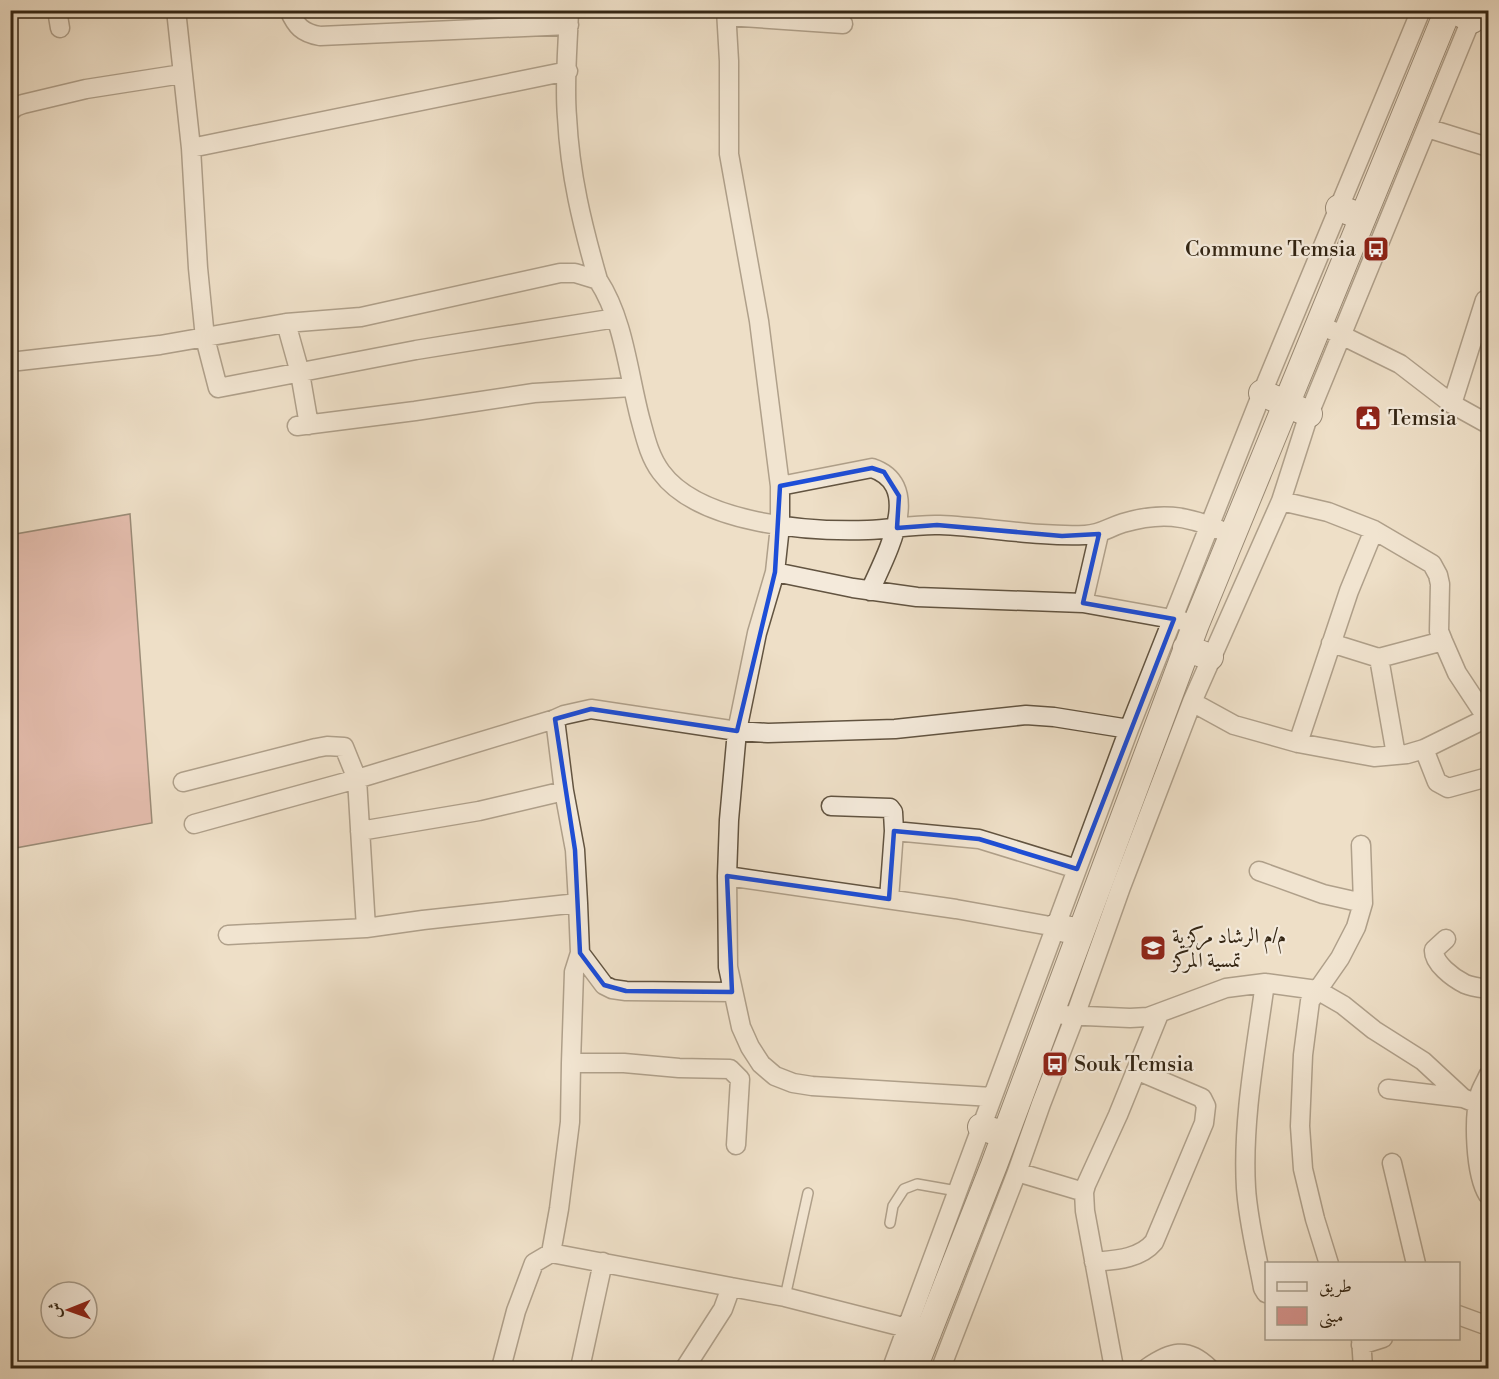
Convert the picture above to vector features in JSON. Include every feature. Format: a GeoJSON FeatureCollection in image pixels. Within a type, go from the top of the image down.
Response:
{"type":"FeatureCollection","features":[{"type":"Feature","properties":{"kind":"main road"},"geometry":{"type":"LineString","coordinates":[[915,1368],[917,1330],[993,1131],[1049,1014],[1068,930],[1186,648],[1185,621],[1221,530],[1286,403],[1319,323],[1351,212],[1448,10]]}},
{"type":"Feature","properties":{"kind":"main road"},"geometry":{"type":"LineString","coordinates":[[1262,393],[1309,414]]}},
{"type":"Feature","properties":{"kind":"main road"},"geometry":{"type":"LineString","coordinates":[[1186,648],[1210,657]]}},
{"type":"Feature","properties":{"kind":"street"},"geometry":{"type":"LineString","coordinates":[[176,10],[191,148],[198,268],[205,338],[218,388],[416,350],[616,318]]}},
{"type":"Feature","properties":{"kind":"street"},"geometry":{"type":"LineString","coordinates":[[289,10],[299,29],[308,34],[320,36],[569,18],[566,116],[574,187],[581,224],[598,280],[607,294],[616,318],[651,455],[670,484],[688,497],[719,511],[780,526],[829,530],[938,525],[1062,536],[1099,534],[1121,524],[1154,516],[1189,519],[1221,530],[1262,393],[1351,212],[1421,10]]}},
{"type":"Feature","properties":{"kind":"street"},"geometry":{"type":"LineString","coordinates":[[843,24],[727,13],[729,154],[759,321],[780,486],[780,526],[775,572],[757,633],[737,731],[729,820],[727,876],[727,935],[732,992],[741,1028],[750,1047],[761,1064],[775,1076],[793,1083],[812,1086],[992,1097]]}},
{"type":"Feature","properties":{"kind":"street"},"geometry":{"type":"LineString","coordinates":[[941,1368],[1075,1016],[1120,886],[1192,702],[1281,501],[1309,414],[1472,15]]}},
{"type":"Feature","properties":{"kind":"street"},"geometry":{"type":"LineString","coordinates":[[191,148],[568,71]]}},
{"type":"Feature","properties":{"kind":"street"},"geometry":{"type":"LineString","coordinates":[[10,112],[23,104],[86,89],[182,74]]}},
{"type":"Feature","properties":{"kind":"street"},"geometry":{"type":"LineString","coordinates":[[1427,128],[1488,147]]}},
{"type":"Feature","properties":{"kind":"street"},"geometry":{"type":"LineString","coordinates":[[10,362],[122,350],[286,323],[361,317],[560,273],[575,273],[598,280]]}},
{"type":"Feature","properties":{"kind":"street"},"geometry":{"type":"LineString","coordinates":[[1452,404],[1485,300]]}},
{"type":"Feature","properties":{"kind":"street"},"geometry":{"type":"LineString","coordinates":[[286,323],[300,373],[303,425],[534,393],[632,387]]}},
{"type":"Feature","properties":{"kind":"street"},"geometry":{"type":"LineString","coordinates":[[1319,323],[1400,364],[1452,404],[1488,424]]}},
{"type":"Feature","properties":{"kind":"street"},"geometry":{"type":"LineString","coordinates":[[780,486],[873,468],[884,472],[899,496],[897,528],[870,591]]}},
{"type":"Feature","properties":{"kind":"street"},"geometry":{"type":"LineString","coordinates":[[1192,702],[1234,725],[1298,743],[1374,757],[1407,754],[1488,719],[1457,673],[1439,631],[1440,584],[1432,564],[1374,530],[1328,512],[1281,501]]}},
{"type":"Feature","properties":{"kind":"street"},"geometry":{"type":"LineString","coordinates":[[1298,743],[1331,643],[1374,530]]}},
{"type":"Feature","properties":{"kind":"street"},"geometry":{"type":"LineString","coordinates":[[1083,603],[1099,534]]}},
{"type":"Feature","properties":{"kind":"street"},"geometry":{"type":"LineString","coordinates":[[775,572],[870,591],[917,597],[1083,603],[1185,621],[1129,729],[1077,869],[1068,930],[992,1097],[993,1131],[957,1191],[917,1330],[892,1368]]}},
{"type":"Feature","properties":{"kind":"street"},"geometry":{"type":"LineString","coordinates":[[1331,643],[1379,658],[1443,641]]}},
{"type":"Feature","properties":{"kind":"street"},"geometry":{"type":"LineString","coordinates":[[1379,658],[1396,755]]}},
{"type":"Feature","properties":{"kind":"street"},"geometry":{"type":"LineString","coordinates":[[194,824],[357,779],[564,715],[591,709],[737,731],[768,733],[896,729],[1026,715],[1129,729]]}},
{"type":"Feature","properties":{"kind":"street"},"geometry":{"type":"LineString","coordinates":[[551,1252],[570,1122],[574,972],[580,953],[575,850],[564,791],[555,719]]}},
{"type":"Feature","properties":{"kind":"street"},"geometry":{"type":"LineString","coordinates":[[183,782],[327,746],[344,747],[357,779],[366,928]]}},
{"type":"Feature","properties":{"kind":"street"},"geometry":{"type":"LineString","coordinates":[[1424,748],[1437,782],[1448,788],[1488,777]]}},
{"type":"Feature","properties":{"kind":"street"},"geometry":{"type":"LineString","coordinates":[[360,831],[479,811],[564,791]]}},
{"type":"Feature","properties":{"kind":"street"},"geometry":{"type":"LineString","coordinates":[[831,806],[890,808],[893,812],[894,831],[889,899]]}},
{"type":"Feature","properties":{"kind":"street"},"geometry":{"type":"LineString","coordinates":[[894,831],[979,839],[1077,869]]}},
{"type":"Feature","properties":{"kind":"street"},"geometry":{"type":"LineString","coordinates":[[1329,1262],[1303,1169],[1302,1072],[1310,1001],[1340,958],[1356,927],[1363,903],[1361,845]]}},
{"type":"Feature","properties":{"kind":"street"},"geometry":{"type":"LineString","coordinates":[[1259,871],[1323,894],[1363,903]]}},
{"type":"Feature","properties":{"kind":"street"},"geometry":{"type":"LineString","coordinates":[[727,876],[889,899],[1068,930]]}},
{"type":"Feature","properties":{"kind":"street"},"geometry":{"type":"LineString","coordinates":[[228,935],[366,928],[578,903]]}},
{"type":"Feature","properties":{"kind":"street"},"geometry":{"type":"LineString","coordinates":[[1446,939],[1434,950],[1434,956],[1446,971],[1465,984],[1488,989]]}},
{"type":"Feature","properties":{"kind":"street"},"geometry":{"type":"LineString","coordinates":[[580,953],[597,978],[612,989],[732,992]]}},
{"type":"Feature","properties":{"kind":"street"},"geometry":{"type":"LineString","coordinates":[[1049,1014],[1130,1018],[1159,1014],[1226,988],[1265,983],[1317,990],[1343,1005],[1374,1030],[1423,1061],[1471,1101],[1483,1186],[1488,1196]]}},
{"type":"Feature","properties":{"kind":"street"},"geometry":{"type":"LineString","coordinates":[[1265,983],[1250,1088],[1245,1162],[1249,1214],[1265,1291]]}},
{"type":"Feature","properties":{"kind":"street"},"geometry":{"type":"LineString","coordinates":[[1114,1368],[1085,1211],[1084,1192],[1159,1014]]}},
{"type":"Feature","properties":{"kind":"street"},"geometry":{"type":"LineString","coordinates":[[572,1063],[624,1063],[679,1068],[730,1069],[740,1080],[736,1145]]}},
{"type":"Feature","properties":{"kind":"street"},"geometry":{"type":"LineString","coordinates":[[1094,1262],[1134,1255],[1154,1242],[1206,1114],[1204,1101],[1198,1096],[1136,1070]]}},
{"type":"Feature","properties":{"kind":"street"},"geometry":{"type":"LineString","coordinates":[[1471,1101],[1480,1091],[1488,1076]]}},
{"type":"Feature","properties":{"kind":"street"},"geometry":{"type":"LineString","coordinates":[[1388,1089],[1471,1101]]}},
{"type":"Feature","properties":{"kind":"street"},"geometry":{"type":"LineString","coordinates":[[1392,1163],[1416,1262]]}},
{"type":"Feature","properties":{"kind":"street"},"geometry":{"type":"LineString","coordinates":[[1017,1172],[1084,1192]]}},
{"type":"Feature","properties":{"kind":"street"},"geometry":{"type":"LineString","coordinates":[[501,1368],[516,1311],[534,1263],[551,1252],[785,1298],[917,1330]]}},
{"type":"Feature","properties":{"kind":"street"},"geometry":{"type":"LineString","coordinates":[[580,1368],[603,1262]]}},
{"type":"Feature","properties":{"kind":"street"},"geometry":{"type":"LineString","coordinates":[[685,1368],[723,1310],[731,1287]]}},
{"type":"Feature","properties":{"kind":"street"},"geometry":{"type":"LineString","coordinates":[[1460,1316],[1488,1326]]}},
{"type":"Feature","properties":{"kind":"street"},"geometry":{"type":"LineString","coordinates":[[1361,1342],[1363,1368]]}},
{"type":"Feature","properties":{"kind":"street"},"geometry":{"type":"LineString","coordinates":[[1147,1368],[1167,1357],[1183,1353],[1193,1355],[1209,1368]]}},
{"type":"Feature","properties":{"kind":"lane"},"geometry":{"type":"LineString","coordinates":[[890,1223],[893,1206],[904,1189],[917,1185],[957,1191]]}},
{"type":"Feature","properties":{"kind":"lane"},"geometry":{"type":"LineString","coordinates":[[785,1298],[808,1193]]}},
{"type":"Feature","properties":{"kind":"highlighted area"},"geometry":{"type":"Polygon","coordinates":[[[872,468],[884,472],[899,496],[897,528],[937,525],[1062,536],[1099,534],[1083,603],[1174,619],[1077,869],[979,839],[894,831],[889,899],[727,876],[732,992],[626,991],[604,985],[580,953],[575,850],[555,719],[591,709],[737,731],[775,572],[780,486],[872,468]]]}},
{"type":"Feature","properties":{"kind":"building"},"geometry":{"type":"Polygon","coordinates":[[[130,514],[152,823],[10,849],[10,535],[130,514]]]}},
{"type":"Feature","properties":{"kind":"place","name":"Commune Temsia"},"geometry":{"type":"Point","coordinates":[1376,249]}},
{"type":"Feature","properties":{"kind":"place","name":"Temsia"},"geometry":{"type":"Point","coordinates":[1368,418]}},
{"type":"Feature","properties":{"kind":"place","name":"م/م الرشاد مركزية تمسية المركز"},"geometry":{"type":"Point","coordinates":[1153,948]}},
{"type":"Feature","properties":{"kind":"place","name":"Souk Temsia"},"geometry":{"type":"Point","coordinates":[1055,1064]}}]}
